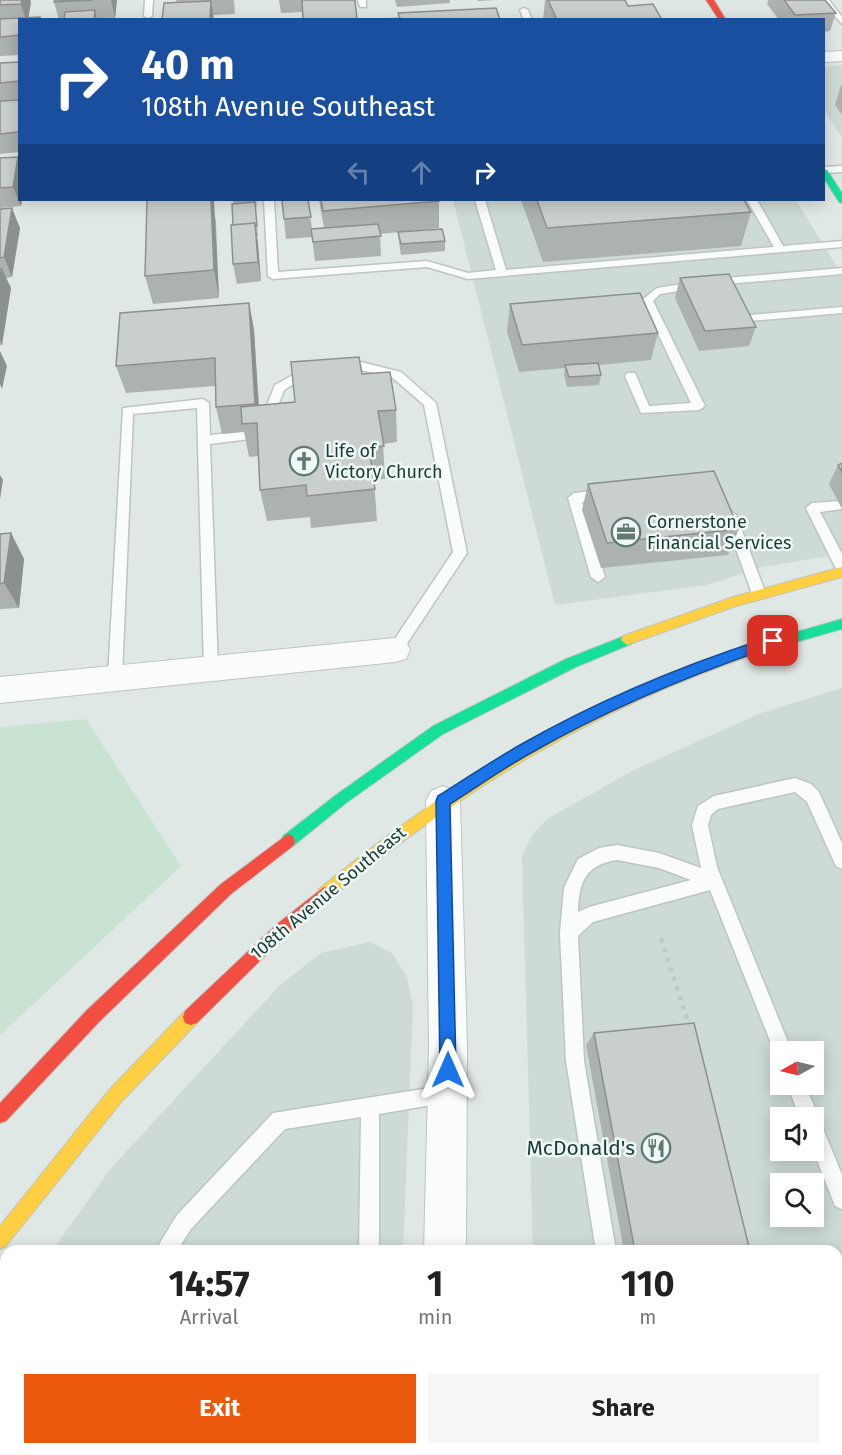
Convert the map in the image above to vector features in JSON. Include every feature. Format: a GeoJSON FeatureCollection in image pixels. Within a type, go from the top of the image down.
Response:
{"type":"FeatureCollection","features":[{"type":"Feature","properties":{"kind":"main road"},"geometry":{"type":"LineString","coordinates":[[710,0],[722,18]]}},
{"type":"Feature","properties":{"kind":"main road"},"geometry":{"type":"LineString","coordinates":[[825,174],[842,200]]}},
{"type":"Feature","properties":{"kind":"main road"},"geometry":{"type":"LineString","coordinates":[[0,1115],[93,1016],[226,889],[341,798],[438,730],[571,663],[674,621],[759,594],[842,572]]}},
{"type":"Feature","properties":{"kind":"main road","name":"108th Avenue Southeast"},"geometry":{"type":"LineString","coordinates":[[0,1240],[127,1083],[275,933],[368,855],[443,801],[525,749],[608,706],[713,661],[793,635],[842,624]]}},
{"type":"Feature","properties":{"kind":"street"},"geometry":{"type":"LineString","coordinates":[[825,57],[842,56]]}},
{"type":"Feature","properties":{"kind":"street"},"geometry":{"type":"LineString","coordinates":[[0,690],[395,650]]}},
{"type":"Feature","properties":{"kind":"street"},"geometry":{"type":"LineString","coordinates":[[443,801],[448,1094],[445,1245]]}},
{"type":"Feature","properties":{"kind":"lane"},"geometry":{"type":"LineString","coordinates":[[148,16],[149,0]]}},
{"type":"Feature","properties":{"kind":"lane"},"geometry":{"type":"LineString","coordinates":[[825,0],[842,22]]}},
{"type":"Feature","properties":{"kind":"lane"},"geometry":{"type":"LineString","coordinates":[[524,10],[527,18]]}},
{"type":"Feature","properties":{"kind":"lane"},"geometry":{"type":"LineString","coordinates":[[825,173],[842,169]]}},
{"type":"Feature","properties":{"kind":"lane"},"geometry":{"type":"LineString","coordinates":[[269,201],[273,276],[427,264],[468,276],[842,244]]}},
{"type":"Feature","properties":{"kind":"lane"},"geometry":{"type":"LineString","coordinates":[[480,201],[502,273]]}},
{"type":"Feature","properties":{"kind":"lane"},"geometry":{"type":"LineString","coordinates":[[753,201],[780,249]]}},
{"type":"Feature","properties":{"kind":"lane"},"geometry":{"type":"LineString","coordinates":[[631,376],[645,410],[699,406],[661,333],[647,300],[657,291],[714,282],[842,272]]}},
{"type":"Feature","properties":{"kind":"lane"},"geometry":{"type":"LineString","coordinates":[[749,318],[842,310]]}},
{"type":"Feature","properties":{"kind":"lane"},"geometry":{"type":"LineString","coordinates":[[204,440],[262,434],[279,388],[306,370],[357,365],[397,375],[430,403],[460,553],[395,650]]}},
{"type":"Feature","properties":{"kind":"lane"},"geometry":{"type":"LineString","coordinates":[[115,678],[127,411],[203,404],[211,669]]}},
{"type":"Feature","properties":{"kind":"lane"},"geometry":{"type":"LineString","coordinates":[[598,577],[574,498],[619,494]]}},
{"type":"Feature","properties":{"kind":"lane"},"geometry":{"type":"LineString","coordinates":[[727,505],[759,594]]}},
{"type":"Feature","properties":{"kind":"lane"},"geometry":{"type":"LineString","coordinates":[[840,505],[812,508],[842,567]]}},
{"type":"Feature","properties":{"kind":"lane"},"geometry":{"type":"LineString","coordinates":[[779,1041],[703,846],[700,825],[704,811],[714,802],[795,785],[806,789],[813,797],[842,861]]}},
{"type":"Feature","properties":{"kind":"lane"},"geometry":{"type":"LineString","coordinates":[[605,1245],[575,1061],[569,933],[574,883],[581,868],[609,852],[628,852],[715,880]]}},
{"type":"Feature","properties":{"kind":"lane"},"geometry":{"type":"LineString","coordinates":[[569,933],[579,921],[589,915],[715,880]]}},
{"type":"Feature","properties":{"kind":"lane"},"geometry":{"type":"LineString","coordinates":[[169,1245],[184,1222],[280,1120],[448,1094]]}},
{"type":"Feature","properties":{"kind":"lane"},"geometry":{"type":"LineString","coordinates":[[369,1245],[370,1106]]}},
{"type":"Feature","properties":{"kind":"lane"},"geometry":{"type":"LineString","coordinates":[[824,1154],[842,1199]]}},
{"type":"Feature","properties":{"kind":"path"},"geometry":{"type":"LineString","coordinates":[[661,938],[692,1035]]}},
{"type":"Feature","properties":{"kind":"shaded area"},"geometry":{"type":"Polygon","coordinates":[[[842,65],[842,137],[825,112],[825,67],[842,65]]]}},
{"type":"Feature","properties":{"kind":"shaded area"},"geometry":{"type":"Polygon","coordinates":[[[453,201],[797,201],[842,275],[842,554],[762,567],[707,585],[555,605],[453,201]]]}},
{"type":"Feature","properties":{"kind":"shaded area"},"geometry":{"type":"Polygon","coordinates":[[[842,688],[842,1245],[533,1245],[522,856],[532,835],[547,819],[634,770],[761,713],[842,688]]]}},
{"type":"Feature","properties":{"kind":"shaded area"},"geometry":{"type":"Polygon","coordinates":[[[370,942],[392,953],[407,977],[413,1006],[403,1245],[56,1245],[112,1167],[280,985],[321,953],[370,942]]]}},
{"type":"Feature","properties":{"kind":"green space"},"geometry":{"type":"Polygon","coordinates":[[[86,719],[181,866],[0,1035],[0,727],[86,719]]]}},
{"type":"Feature","properties":{"kind":"building"},"geometry":{"type":"Polygon","coordinates":[[[0,0],[22,0],[21,4],[0,5],[0,0]]]}},
{"type":"Feature","properties":{"kind":"building"},"geometry":{"type":"Polygon","coordinates":[[[55,0],[93,0],[54,2],[55,0]]]}},
{"type":"Feature","properties":{"kind":"building"},"geometry":{"type":"Polygon","coordinates":[[[302,0],[355,0],[357,18],[303,18],[302,0]]]}},
{"type":"Feature","properties":{"kind":"building"},"geometry":{"type":"Polygon","coordinates":[[[548,0],[625,0],[628,6],[653,4],[661,18],[556,18],[548,0]]]}},
{"type":"Feature","properties":{"kind":"building"},"geometry":{"type":"Polygon","coordinates":[[[784,0],[825,0],[836,13],[795,15],[784,0]]]}},
{"type":"Feature","properties":{"kind":"building"},"geometry":{"type":"Polygon","coordinates":[[[211,1],[210,18],[162,18],[164,3],[211,1]]]}},
{"type":"Feature","properties":{"kind":"building"},"geometry":{"type":"Polygon","coordinates":[[[496,8],[499,18],[400,18],[398,13],[496,8]]]}},
{"type":"Feature","properties":{"kind":"building"},"geometry":{"type":"Polygon","coordinates":[[[95,10],[94,18],[64,18],[65,12],[95,10]]]}},
{"type":"Feature","properties":{"kind":"building"},"geometry":{"type":"Polygon","coordinates":[[[18,18],[18,35],[0,37],[0,19],[18,18]]]}},
{"type":"Feature","properties":{"kind":"building"},"geometry":{"type":"Polygon","coordinates":[[[18,62],[18,81],[0,83],[0,63],[18,62]]]}},
{"type":"Feature","properties":{"kind":"building"},"geometry":{"type":"Polygon","coordinates":[[[18,100],[18,132],[0,134],[0,101],[18,100]]]}},
{"type":"Feature","properties":{"kind":"building"},"geometry":{"type":"Polygon","coordinates":[[[18,157],[13,187],[0,188],[0,158],[18,157]]]}},
{"type":"Feature","properties":{"kind":"building"},"geometry":{"type":"Polygon","coordinates":[[[147,201],[211,201],[214,270],[145,276],[147,201]]]}},
{"type":"Feature","properties":{"kind":"building"},"geometry":{"type":"Polygon","coordinates":[[[282,201],[308,201],[311,217],[284,219],[282,201]]]}},
{"type":"Feature","properties":{"kind":"building"},"geometry":{"type":"Polygon","coordinates":[[[321,201],[439,201],[323,211],[321,201]]]}},
{"type":"Feature","properties":{"kind":"building"},"geometry":{"type":"Polygon","coordinates":[[[537,201],[745,201],[751,212],[547,228],[537,201]]]}},
{"type":"Feature","properties":{"kind":"building"},"geometry":{"type":"Polygon","coordinates":[[[255,202],[257,226],[255,223],[233,225],[232,204],[255,202]]]}},
{"type":"Feature","properties":{"kind":"building"},"geometry":{"type":"Polygon","coordinates":[[[12,208],[4,257],[0,258],[0,209],[12,208]]]}},
{"type":"Feature","properties":{"kind":"building"},"geometry":{"type":"Polygon","coordinates":[[[255,223],[258,262],[233,264],[231,225],[255,223]]]}},
{"type":"Feature","properties":{"kind":"building"},"geometry":{"type":"Polygon","coordinates":[[[378,224],[381,236],[313,242],[311,229],[378,224]]]}},
{"type":"Feature","properties":{"kind":"building"},"geometry":{"type":"Polygon","coordinates":[[[442,229],[445,241],[401,244],[398,232],[442,229]]]}},
{"type":"Feature","properties":{"kind":"building"},"geometry":{"type":"Polygon","coordinates":[[[729,274],[756,327],[705,331],[680,278],[729,274]]]}},
{"type":"Feature","properties":{"kind":"building"},"geometry":{"type":"Polygon","coordinates":[[[640,293],[658,333],[522,345],[510,304],[640,293]]]}},
{"type":"Feature","properties":{"kind":"building"},"geometry":{"type":"Polygon","coordinates":[[[249,303],[255,404],[216,407],[215,358],[116,366],[120,313],[249,303]]]}},
{"type":"Feature","properties":{"kind":"building"},"geometry":{"type":"Polygon","coordinates":[[[359,357],[362,374],[390,372],[396,410],[378,411],[384,446],[369,448],[375,489],[307,496],[306,485],[260,490],[257,423],[242,424],[241,407],[295,402],[291,362],[359,357]]]}},
{"type":"Feature","properties":{"kind":"building"},"geometry":{"type":"Polygon","coordinates":[[[598,363],[601,375],[569,377],[565,365],[598,363]]]}},
{"type":"Feature","properties":{"kind":"building"},"geometry":{"type":"Polygon","coordinates":[[[714,471],[739,529],[607,543],[588,484],[714,471]]]}},
{"type":"Feature","properties":{"kind":"building"},"geometry":{"type":"Polygon","coordinates":[[[11,533],[4,583],[0,584],[0,534],[11,533]]]}},
{"type":"Feature","properties":{"kind":"building","name":"McDonald's"},"geometry":{"type":"Polygon","coordinates":[[[694,1023],[749,1245],[634,1245],[594,1033],[694,1023]]]}},
{"type":"Feature","properties":{"kind":"traffic: fast"},"geometry":{"type":"LineString","coordinates":[[825,174],[842,200]]}},
{"type":"Feature","properties":{"kind":"traffic: fast"},"geometry":{"type":"LineString","coordinates":[[751,650],[842,624]]}},
{"type":"Feature","properties":{"kind":"traffic: fast"},"geometry":{"type":"LineString","coordinates":[[288,841],[341,799],[438,730],[571,663],[627,640]]}},
{"type":"Feature","properties":{"kind":"traffic: slow"},"geometry":{"type":"LineString","coordinates":[[627,640],[733,602],[842,572]]}},
{"type":"Feature","properties":{"kind":"traffic: slow"},"geometry":{"type":"LineString","coordinates":[[324,894],[364,861],[448,799],[537,744],[630,696],[751,650]]}},
{"type":"Feature","properties":{"kind":"traffic: slow"},"geometry":{"type":"LineString","coordinates":[[0,1240],[116,1095],[191,1017]]}},
{"type":"Feature","properties":{"kind":"traffic: jam"},"geometry":{"type":"LineString","coordinates":[[710,0],[722,18]]}},
{"type":"Feature","properties":{"kind":"traffic: jam"},"geometry":{"type":"LineString","coordinates":[[0,1115],[93,1016],[226,889],[288,841]]}},
{"type":"Feature","properties":{"kind":"traffic: jam"},"geometry":{"type":"LineString","coordinates":[[191,1017],[282,929],[324,894]]}},
{"type":"Feature","properties":{"kind":"place","name":"Life of Victory Church"},"geometry":{"type":"Point","coordinates":[304,461]}},
{"type":"Feature","properties":{"kind":"place","name":"Cornerstone Financial Services"},"geometry":{"type":"Point","coordinates":[626,532]}},
{"type":"Feature","properties":{"kind":"place","name":"McDonald's"},"geometry":{"type":"Point","coordinates":[656,1148]}},
{"type":"Feature","properties":{"kind":"route"},"geometry":{"type":"LineString","coordinates":[[448,1070],[443,801],[525,749],[608,706],[713,661],[773,641]]}}]}
